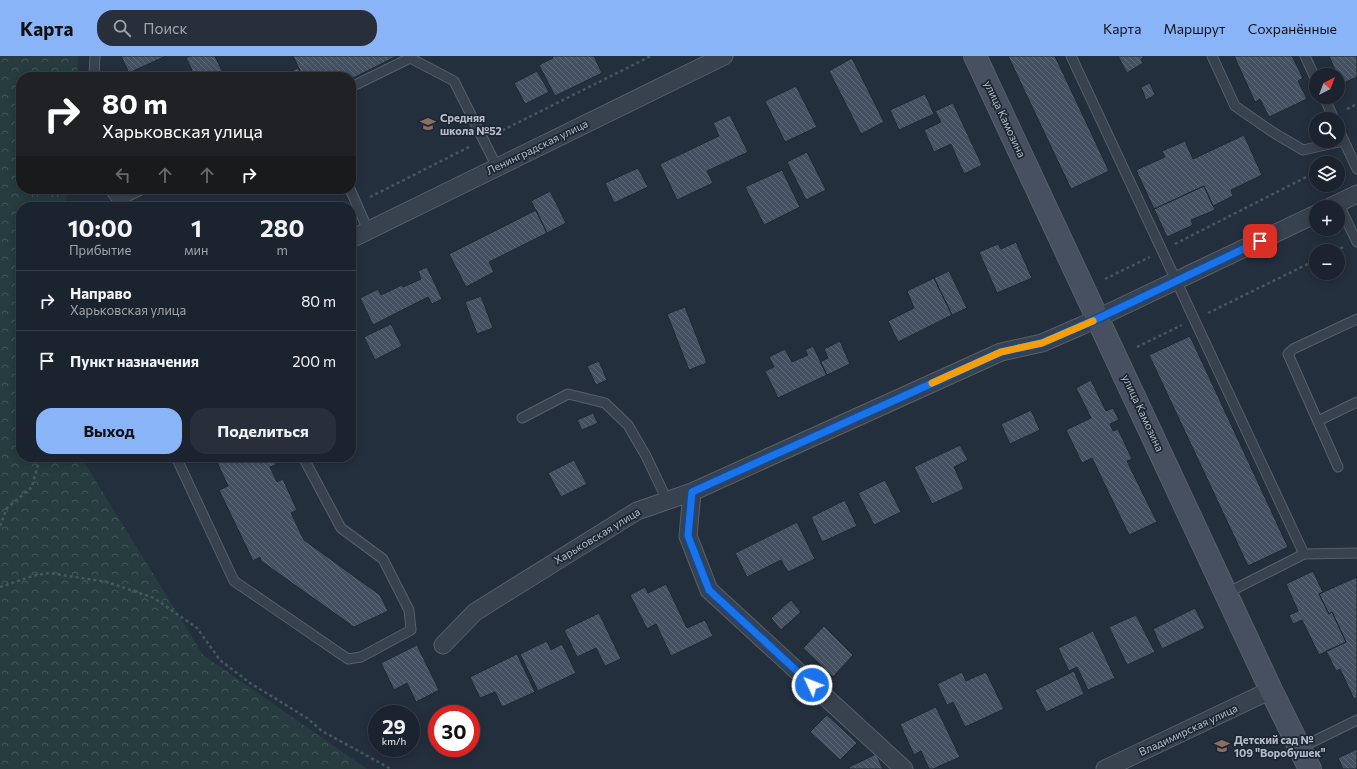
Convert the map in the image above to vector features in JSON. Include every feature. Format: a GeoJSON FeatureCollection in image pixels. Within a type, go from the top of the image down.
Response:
{"type":"FeatureCollection","features":[{"type":"Feature","properties":{"kind":"street","name":"Ленинградская улица"},"geometry":{"type":"LineString","coordinates":[[356,236],[724,56]]}},
{"type":"Feature","properties":{"kind":"street","name":"улица Камозина"},"geometry":{"type":"LineString","coordinates":[[975,56],[1099,318],[1271,690],[1310,769]]}},
{"type":"Feature","properties":{"kind":"street"},"geometry":{"type":"LineString","coordinates":[[1344,200],[1357,194]]}},
{"type":"Feature","properties":{"kind":"street","name":"Харьковская улица"},"geometry":{"type":"LineString","coordinates":[[443,645],[475,612],[637,510],[692,492],[1001,352],[1042,343],[1176,282],[1309,217]]}},
{"type":"Feature","properties":{"kind":"street"},"geometry":{"type":"LineString","coordinates":[[692,492],[688,536],[709,590],[904,769]]}},
{"type":"Feature","properties":{"kind":"street","name":"Владимирская улица"},"geometry":{"type":"LineString","coordinates":[[1105,769],[1271,690]]}},
{"type":"Feature","properties":{"kind":"lane"},"geometry":{"type":"LineString","coordinates":[[94,72],[95,56]]}},
{"type":"Feature","properties":{"kind":"lane"},"geometry":{"type":"LineString","coordinates":[[1071,56],[1304,554]]}},
{"type":"Feature","properties":{"kind":"lane"},"geometry":{"type":"LineString","coordinates":[[1212,56],[1235,106],[1274,133],[1303,150],[1312,148]]}},
{"type":"Feature","properties":{"kind":"lane"},"geometry":{"type":"LineString","coordinates":[[1305,56],[1310,68]]}},
{"type":"Feature","properties":{"kind":"lane"},"geometry":{"type":"LineString","coordinates":[[356,85],[410,58],[454,81],[497,167]]}},
{"type":"Feature","properties":{"kind":"lane"},"geometry":{"type":"LineString","coordinates":[[1345,143],[1357,169]]}},
{"type":"Feature","properties":{"kind":"lane"},"geometry":{"type":"LineString","coordinates":[[113,194],[118,201],[133,194]]}},
{"type":"Feature","properties":{"kind":"lane"},"geometry":{"type":"LineString","coordinates":[[356,204],[368,230]]}},
{"type":"Feature","properties":{"kind":"lane"},"geometry":{"type":"LineString","coordinates":[[1345,223],[1357,242]]}},
{"type":"Feature","properties":{"kind":"lane"},"geometry":{"type":"LineString","coordinates":[[1338,467],[1288,354],[1293,349],[1357,318]]}},
{"type":"Feature","properties":{"kind":"lane"},"geometry":{"type":"LineString","coordinates":[[522,418],[568,394],[605,402],[628,426],[646,456],[667,500]]}},
{"type":"Feature","properties":{"kind":"lane"},"geometry":{"type":"LineString","coordinates":[[1318,421],[1357,402]]}},
{"type":"Feature","properties":{"kind":"lane"},"geometry":{"type":"LineString","coordinates":[[178,462],[234,581],[348,659],[361,657],[411,630],[409,610],[383,559],[341,528],[306,462]]}},
{"type":"Feature","properties":{"kind":"lane"},"geometry":{"type":"LineString","coordinates":[[1227,593],[1304,554],[1357,553]]}},
{"type":"Feature","properties":{"kind":"lane"},"geometry":{"type":"LineString","coordinates":[[1300,748],[1357,720]]}},
{"type":"Feature","properties":{"kind":"path"},"geometry":{"type":"LineString","coordinates":[[356,204],[651,56]]}},
{"type":"Feature","properties":{"kind":"path"},"geometry":{"type":"LineString","coordinates":[[1105,279],[1309,176]]}},
{"type":"Feature","properties":{"kind":"path"},"geometry":{"type":"LineString","coordinates":[[1137,347],[1309,263]]}},
{"type":"Feature","properties":{"kind":"path"},"geometry":{"type":"LineString","coordinates":[[0,526],[7,508],[32,487],[39,462]]}},
{"type":"Feature","properties":{"kind":"path"},"geometry":{"type":"LineString","coordinates":[[0,587],[36,575],[49,573],[107,582],[154,598],[197,628],[220,660],[250,684],[307,718],[322,731],[391,769]]}},
{"type":"Feature","properties":{"kind":"green space"},"geometry":{"type":"Polygon","coordinates":[[[0,56],[78,56],[77,72],[16,72],[16,194],[68,194],[64,202],[16,202],[16,462],[84,462],[203,655],[367,769],[0,769],[0,56]]]}},
{"type":"Feature","properties":{"kind":"building"},"geometry":{"type":"Polygon","coordinates":[[[121,56],[166,56],[131,72],[129,72],[121,56]]]}},
{"type":"Feature","properties":{"kind":"building"},"geometry":{"type":"Polygon","coordinates":[[[190,56],[215,56],[223,72],[188,72],[192,70],[186,58],[190,56]]]}},
{"type":"Feature","properties":{"kind":"building"},"geometry":{"type":"Polygon","coordinates":[[[293,56],[397,56],[356,76],[356,72],[301,72],[293,56]]]}},
{"type":"Feature","properties":{"kind":"building"},"geometry":{"type":"Polygon","coordinates":[[[552,56],[594,56],[602,73],[555,96],[539,65],[553,58],[552,56]]]}},
{"type":"Feature","properties":{"kind":"building"},"geometry":{"type":"Polygon","coordinates":[[[1008,56],[1055,56],[1109,171],[1071,189],[1008,56]]]}},
{"type":"Feature","properties":{"kind":"building"},"geometry":{"type":"Polygon","coordinates":[[[1118,56],[1144,57],[1141,59],[1143,63],[1127,73],[1118,56]]]}},
{"type":"Feature","properties":{"kind":"building"},"geometry":{"type":"Polygon","coordinates":[[[1234,56],[1292,56],[1303,78],[1298,81],[1307,99],[1269,117],[1260,99],[1255,102],[1234,56]]]}},
{"type":"Feature","properties":{"kind":"building"},"geometry":{"type":"Polygon","coordinates":[[[1329,56],[1357,56],[1357,77],[1345,82],[1345,68],[1334,68],[1329,56]]]}},
{"type":"Feature","properties":{"kind":"building"},"geometry":{"type":"Polygon","coordinates":[[[852,58],[884,122],[861,134],[829,71],[852,58]]]}},
{"type":"Feature","properties":{"kind":"building"},"geometry":{"type":"Polygon","coordinates":[[[298,68],[300,72],[290,72],[298,68]]]}},
{"type":"Feature","properties":{"kind":"building"},"geometry":{"type":"Polygon","coordinates":[[[537,71],[549,92],[525,104],[514,83],[537,71]]]}},
{"type":"Feature","properties":{"kind":"building"},"geometry":{"type":"Polygon","coordinates":[[[1150,83],[1155,95],[1146,100],[1141,87],[1150,83]]]}},
{"type":"Feature","properties":{"kind":"building"},"geometry":{"type":"Polygon","coordinates":[[[796,86],[817,127],[785,142],[765,101],[796,86]]]}},
{"type":"Feature","properties":{"kind":"building"},"geometry":{"type":"Polygon","coordinates":[[[925,94],[934,114],[899,130],[890,110],[925,94]]]}},
{"type":"Feature","properties":{"kind":"building"},"geometry":{"type":"Polygon","coordinates":[[[953,103],[982,165],[964,174],[951,144],[934,152],[924,130],[941,122],[935,111],[953,103]]]}},
{"type":"Feature","properties":{"kind":"building"},"geometry":{"type":"Polygon","coordinates":[[[730,115],[748,152],[707,171],[713,183],[677,200],[660,164],[719,136],[713,123],[730,115]]]}},
{"type":"Feature","properties":{"kind":"building"},"geometry":{"type":"Polygon","coordinates":[[[1244,135],[1262,175],[1231,190],[1233,196],[1213,206],[1204,186],[1154,209],[1136,170],[1165,157],[1162,151],[1185,141],[1193,159],[1244,135]]]}},
{"type":"Feature","properties":{"kind":"building"},"geometry":{"type":"Polygon","coordinates":[[[807,152],[826,190],[806,200],[787,162],[807,152]]]}},
{"type":"Feature","properties":{"kind":"building"},"geometry":{"type":"Polygon","coordinates":[[[638,168],[648,187],[614,203],[605,183],[638,168]]]}},
{"type":"Feature","properties":{"kind":"building"},"geometry":{"type":"Polygon","coordinates":[[[782,170],[800,207],[764,225],[745,187],[782,170]]]}},
{"type":"Feature","properties":{"kind":"building"},"geometry":{"type":"Polygon","coordinates":[[[1204,186],[1215,210],[1191,220],[1193,225],[1167,237],[1154,209],[1204,186]]]}},
{"type":"Feature","properties":{"kind":"building"},"geometry":{"type":"Polygon","coordinates":[[[550,191],[566,223],[547,233],[531,201],[550,191]]]}},
{"type":"Feature","properties":{"kind":"building"},"geometry":{"type":"Polygon","coordinates":[[[536,210],[547,233],[489,262],[494,272],[466,287],[449,254],[536,210]]]}},
{"type":"Feature","properties":{"kind":"building"},"geometry":{"type":"Polygon","coordinates":[[[1016,242],[1032,278],[997,293],[979,252],[998,244],[1001,249],[1016,242]]]}},
{"type":"Feature","properties":{"kind":"building"},"geometry":{"type":"Polygon","coordinates":[[[427,267],[442,299],[432,304],[428,297],[373,325],[360,298],[378,289],[381,295],[402,285],[403,287],[421,279],[418,271],[427,267]]]}},
{"type":"Feature","properties":{"kind":"building"},"geometry":{"type":"Polygon","coordinates":[[[949,271],[967,308],[952,315],[934,278],[949,271]]]}},
{"type":"Feature","properties":{"kind":"building"},"geometry":{"type":"Polygon","coordinates":[[[934,278],[952,315],[898,342],[888,321],[914,308],[907,291],[934,278]]]}},
{"type":"Feature","properties":{"kind":"building"},"geometry":{"type":"Polygon","coordinates":[[[481,296],[493,328],[477,334],[465,302],[481,296]]]}},
{"type":"Feature","properties":{"kind":"building"},"geometry":{"type":"Polygon","coordinates":[[[685,307],[707,363],[689,370],[667,314],[685,307]]]}},
{"type":"Feature","properties":{"kind":"building"},"geometry":{"type":"Polygon","coordinates":[[[391,324],[402,346],[375,360],[364,337],[391,324]]]}},
{"type":"Feature","properties":{"kind":"building"},"geometry":{"type":"Polygon","coordinates":[[[1190,336],[1288,547],[1248,566],[1149,355],[1190,336]]]}},
{"type":"Feature","properties":{"kind":"building"},"geometry":{"type":"Polygon","coordinates":[[[840,341],[850,364],[827,375],[820,362],[828,358],[824,349],[840,341]]]}},
{"type":"Feature","properties":{"kind":"building"},"geometry":{"type":"Polygon","coordinates":[[[813,346],[827,375],[778,398],[765,371],[774,367],[769,357],[785,349],[792,362],[808,355],[805,350],[813,346]]]}},
{"type":"Feature","properties":{"kind":"building"},"geometry":{"type":"Polygon","coordinates":[[[599,361],[607,380],[596,385],[587,366],[599,361]]]}},
{"type":"Feature","properties":{"kind":"building"},"geometry":{"type":"Polygon","coordinates":[[[1091,380],[1106,411],[1113,408],[1119,420],[1110,424],[1113,431],[1118,429],[1132,459],[1127,461],[1157,522],[1129,535],[1092,458],[1082,463],[1066,430],[1091,418],[1076,388],[1091,380]]]}},
{"type":"Feature","properties":{"kind":"building"},"geometry":{"type":"Polygon","coordinates":[[[1031,410],[1040,430],[1010,444],[1001,424],[1031,410]]]}},
{"type":"Feature","properties":{"kind":"building"},"geometry":{"type":"Polygon","coordinates":[[[593,413],[598,423],[582,430],[577,420],[593,413]]]}},
{"type":"Feature","properties":{"kind":"building"},"geometry":{"type":"Polygon","coordinates":[[[960,445],[968,460],[954,467],[964,489],[932,504],[914,467],[960,445]]]}},
{"type":"Feature","properties":{"kind":"building"},"geometry":{"type":"Polygon","coordinates":[[[574,460],[587,484],[561,497],[548,473],[574,460]]]}},
{"type":"Feature","properties":{"kind":"building"},"geometry":{"type":"Polygon","coordinates":[[[217,462],[274,462],[276,465],[270,467],[277,482],[283,479],[297,510],[291,513],[304,540],[380,595],[388,611],[354,627],[261,561],[260,557],[253,561],[219,490],[228,486],[217,462]]]}},
{"type":"Feature","properties":{"kind":"building"},"geometry":{"type":"Polygon","coordinates":[[[885,480],[901,512],[874,525],[858,493],[885,480]]]}},
{"type":"Feature","properties":{"kind":"building"},"geometry":{"type":"Polygon","coordinates":[[[845,500],[857,526],[822,542],[811,517],[845,500]]]}},
{"type":"Feature","properties":{"kind":"building"},"geometry":{"type":"Polygon","coordinates":[[[797,522],[815,559],[788,572],[781,560],[747,577],[735,553],[797,522]]]}},
{"type":"Feature","properties":{"kind":"building"},"geometry":{"type":"Polygon","coordinates":[[[1313,571],[1323,592],[1319,594],[1329,614],[1332,612],[1346,642],[1319,655],[1302,620],[1293,624],[1289,615],[1298,611],[1286,584],[1313,571]]]}},
{"type":"Feature","properties":{"kind":"building"},"geometry":{"type":"Polygon","coordinates":[[[1357,577],[1357,697],[1354,699],[1340,669],[1336,671],[1326,651],[1346,642],[1332,612],[1329,614],[1319,594],[1357,577]]]}},
{"type":"Feature","properties":{"kind":"building"},"geometry":{"type":"Polygon","coordinates":[[[666,584],[687,628],[705,620],[713,636],[671,656],[656,624],[647,629],[630,595],[645,587],[648,593],[666,584]]]}},
{"type":"Feature","properties":{"kind":"building"},"geometry":{"type":"Polygon","coordinates":[[[791,600],[801,612],[781,630],[771,618],[791,600]]]}},
{"type":"Feature","properties":{"kind":"building"},"geometry":{"type":"Polygon","coordinates":[[[1195,608],[1205,628],[1162,649],[1153,629],[1195,608]]]}},
{"type":"Feature","properties":{"kind":"building"},"geometry":{"type":"Polygon","coordinates":[[[599,613],[621,659],[605,666],[596,648],[577,657],[564,630],[599,613]]]}},
{"type":"Feature","properties":{"kind":"building"},"geometry":{"type":"Polygon","coordinates":[[[1136,615],[1155,652],[1127,665],[1109,627],[1136,615]]]}},
{"type":"Feature","properties":{"kind":"building"},"geometry":{"type":"Polygon","coordinates":[[[824,626],[853,655],[833,677],[803,648],[824,626]]]}},
{"type":"Feature","properties":{"kind":"building"},"geometry":{"type":"Polygon","coordinates":[[[1093,631],[1115,678],[1088,690],[1077,667],[1069,671],[1058,648],[1093,631]]]}},
{"type":"Feature","properties":{"kind":"building"},"geometry":{"type":"Polygon","coordinates":[[[547,641],[551,650],[562,644],[576,673],[538,691],[520,654],[547,641]]]}},
{"type":"Feature","properties":{"kind":"building"},"geometry":{"type":"Polygon","coordinates":[[[417,645],[439,690],[416,702],[407,683],[394,690],[381,663],[417,645]]]}},
{"type":"Feature","properties":{"kind":"building"},"geometry":{"type":"Polygon","coordinates":[[[517,654],[535,692],[502,707],[495,692],[480,698],[470,677],[517,654]]]}},
{"type":"Feature","properties":{"kind":"building"},"geometry":{"type":"Polygon","coordinates":[[[1074,671],[1084,694],[1046,712],[1035,690],[1074,671]]]}},
{"type":"Feature","properties":{"kind":"building"},"geometry":{"type":"Polygon","coordinates":[[[962,672],[966,681],[986,672],[1004,709],[965,727],[953,702],[947,705],[937,684],[962,672]]]}},
{"type":"Feature","properties":{"kind":"building"},"geometry":{"type":"Polygon","coordinates":[[[936,707],[960,757],[933,769],[929,769],[921,751],[914,755],[900,724],[936,707]]]}},
{"type":"Feature","properties":{"kind":"building"},"geometry":{"type":"Polygon","coordinates":[[[827,715],[857,743],[840,760],[810,732],[827,715]]]}},
{"type":"Feature","properties":{"kind":"building"},"geometry":{"type":"Polygon","coordinates":[[[1357,749],[1357,769],[1343,769],[1338,758],[1357,749]]]}},
{"type":"Feature","properties":{"kind":"building"},"geometry":{"type":"Polygon","coordinates":[[[876,754],[883,769],[850,769],[849,767],[876,754]]]}},
{"type":"Feature","properties":{"kind":"slow traffic"},"geometry":{"type":"LineString","coordinates":[[932,383],[1001,352],[1042,343],[1093,321]]}},
{"type":"Feature","properties":{"kind":"place","name":"Средняя школа №52"},"geometry":{"type":"Point","coordinates":[428,124]}},
{"type":"Feature","properties":{"kind":"place","name":"Детский сад № 109 \"Воробушек\""},"geometry":{"type":"Point","coordinates":[1222,746]}},
{"type":"Feature","properties":{"kind":"route"},"geometry":{"type":"LineString","coordinates":[[812,685],[709,590],[688,536],[692,492],[1001,352],[1042,343],[1081,326],[1260,241]]}}]}
